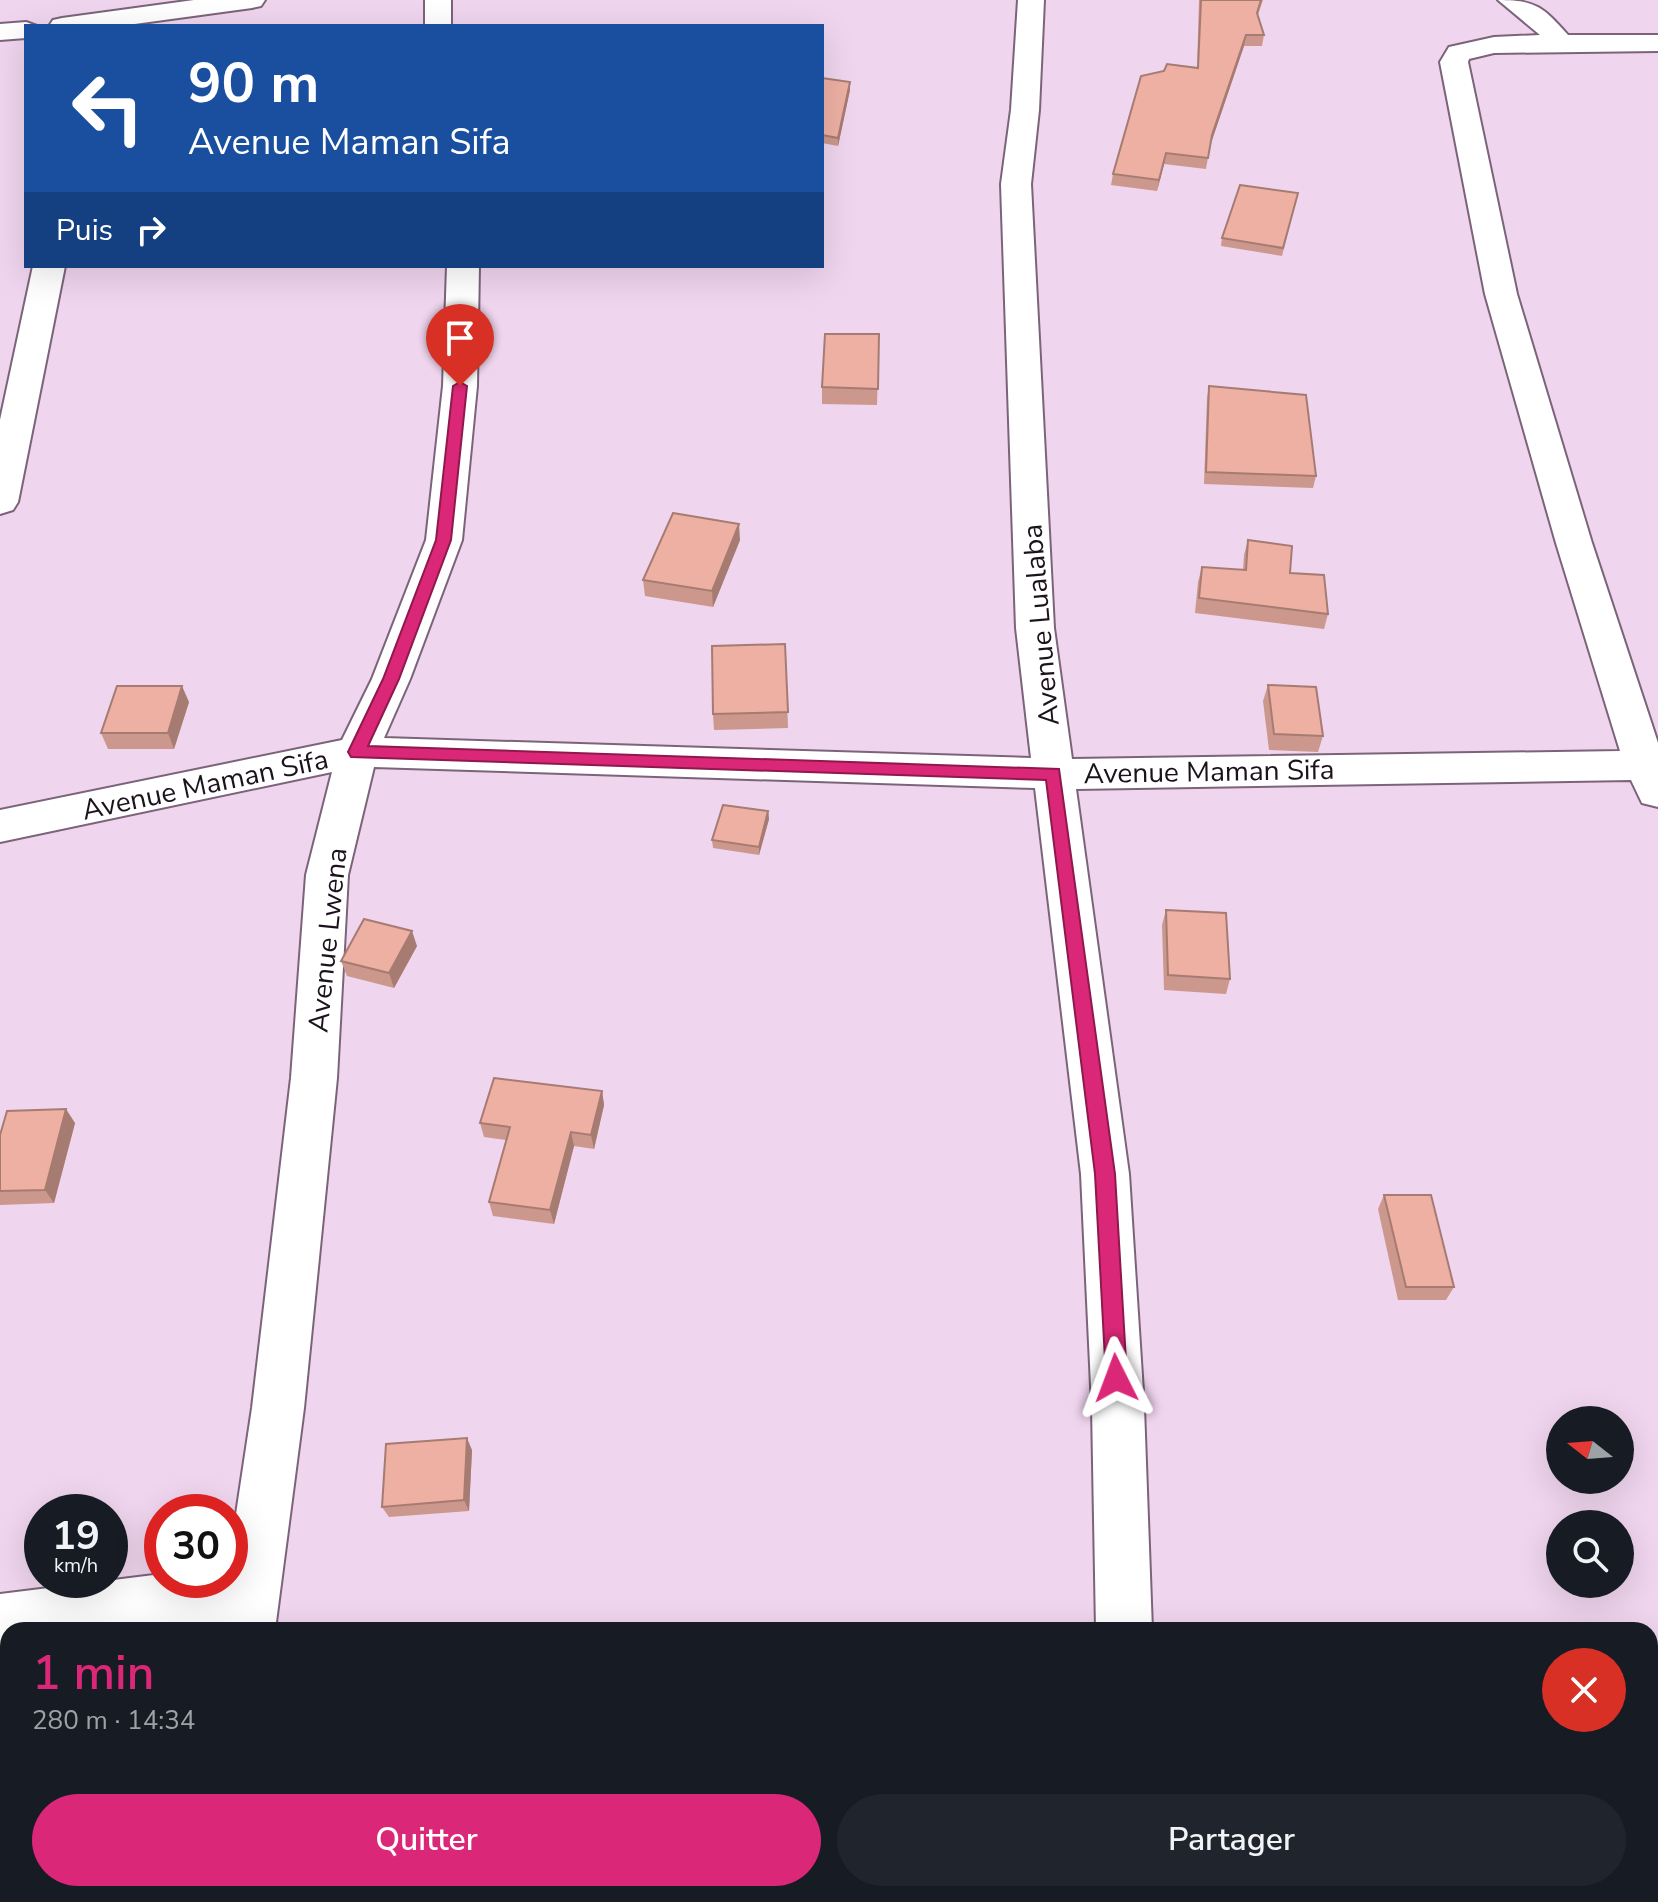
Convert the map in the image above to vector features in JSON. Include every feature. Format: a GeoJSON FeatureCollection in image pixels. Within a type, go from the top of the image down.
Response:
{"type":"FeatureCollection","features":[{"type":"Feature","properties":{"kind":"street"},"geometry":{"type":"LineString","coordinates":[[72,24],[116,15],[252,0]]}},
{"type":"Feature","properties":{"kind":"street"},"geometry":{"type":"LineString","coordinates":[[438,0],[438,24]]}},
{"type":"Feature","properties":{"kind":"street","name":"Avenue Lualaba"},"geometry":{"type":"LineString","coordinates":[[1031,0],[1025,110],[1016,184],[1035,628],[1105,1174],[1118,1407],[1124,1622]]}},
{"type":"Feature","properties":{"kind":"street"},"geometry":{"type":"LineString","coordinates":[[1511,0],[1546,26],[1561,43]]}},
{"type":"Feature","properties":{"kind":"street"},"geometry":{"type":"LineString","coordinates":[[0,32],[24,30]]}},
{"type":"Feature","properties":{"kind":"street"},"geometry":{"type":"LineString","coordinates":[[1654,775],[1574,543],[1501,294],[1454,62],[1459,53],[1494,45],[1658,43]]}},
{"type":"Feature","properties":{"kind":"street"},"geometry":{"type":"LineString","coordinates":[[0,502],[49,268]]}},
{"type":"Feature","properties":{"kind":"street","name":"Avenue Lwena"},"geometry":{"type":"LineString","coordinates":[[249,1610],[278,1408],[314,1078],[327,875],[357,752],[391,679],[444,540],[460,386],[463,268]]}},
{"type":"Feature","properties":{"kind":"street","name":"Avenue Maman Sifa"},"geometry":{"type":"LineString","coordinates":[[0,826],[357,752],[1053,774],[1654,775]]}},
{"type":"Feature","properties":{"kind":"street"},"geometry":{"type":"LineString","coordinates":[[0,1622],[249,1610]]}},
{"type":"Feature","properties":{"kind":"building"},"geometry":{"type":"Polygon","coordinates":[[[1201,0],[1261,0],[1257,13],[1264,35],[1246,35],[1212,135],[1208,158],[1166,153],[1159,180],[1113,174],[1141,76],[1164,71],[1167,64],[1198,68],[1201,0]]]}},
{"type":"Feature","properties":{"kind":"building"},"geometry":{"type":"Polygon","coordinates":[[[824,78],[850,82],[838,138],[824,135],[824,78]]]}},
{"type":"Feature","properties":{"kind":"building"},"geometry":{"type":"Polygon","coordinates":[[[1240,185],[1298,193],[1283,248],[1222,238],[1240,185]]]}},
{"type":"Feature","properties":{"kind":"building"},"geometry":{"type":"Polygon","coordinates":[[[825,334],[879,334],[878,389],[822,387],[825,334]]]}},
{"type":"Feature","properties":{"kind":"building"},"geometry":{"type":"Polygon","coordinates":[[[1209,386],[1306,395],[1316,476],[1206,472],[1209,386]]]}},
{"type":"Feature","properties":{"kind":"building"},"geometry":{"type":"Polygon","coordinates":[[[673,513],[739,524],[712,591],[643,580],[673,513]]]}},
{"type":"Feature","properties":{"kind":"building"},"geometry":{"type":"Polygon","coordinates":[[[1248,540],[1292,546],[1290,573],[1324,575],[1328,614],[1199,598],[1202,567],[1246,570],[1248,540]]]}},
{"type":"Feature","properties":{"kind":"building"},"geometry":{"type":"Polygon","coordinates":[[[785,644],[788,712],[713,714],[712,646],[785,644]]]}},
{"type":"Feature","properties":{"kind":"building"},"geometry":{"type":"Polygon","coordinates":[[[1268,685],[1316,687],[1323,736],[1274,734],[1268,685]]]}},
{"type":"Feature","properties":{"kind":"building"},"geometry":{"type":"Polygon","coordinates":[[[117,686],[182,686],[168,733],[101,733],[117,686]]]}},
{"type":"Feature","properties":{"kind":"building"},"geometry":{"type":"Polygon","coordinates":[[[723,805],[768,811],[759,847],[712,840],[723,805]]]}},
{"type":"Feature","properties":{"kind":"building"},"geometry":{"type":"Polygon","coordinates":[[[1166,910],[1226,913],[1230,979],[1168,975],[1166,910]]]}},
{"type":"Feature","properties":{"kind":"building"},"geometry":{"type":"Polygon","coordinates":[[[364,919],[412,931],[389,973],[341,961],[364,919]]]}},
{"type":"Feature","properties":{"kind":"building"},"geometry":{"type":"Polygon","coordinates":[[[494,1078],[602,1091],[591,1135],[571,1132],[550,1210],[489,1202],[510,1127],[480,1123],[494,1078]]]}},
{"type":"Feature","properties":{"kind":"building"},"geometry":{"type":"Polygon","coordinates":[[[66,1109],[45,1190],[0,1191],[0,1135],[7,1111],[66,1109]]]}},
{"type":"Feature","properties":{"kind":"building"},"geometry":{"type":"Polygon","coordinates":[[[1384,1195],[1431,1195],[1454,1287],[1406,1287],[1384,1195]]]}},
{"type":"Feature","properties":{"kind":"building"},"geometry":{"type":"Polygon","coordinates":[[[467,1438],[464,1500],[382,1507],[386,1444],[467,1438]]]}},
{"type":"Feature","properties":{"kind":"route"},"geometry":{"type":"LineString","coordinates":[[460,386],[444,540],[391,679],[357,752],[1053,774],[1105,1174],[1116,1378]]}}]}
